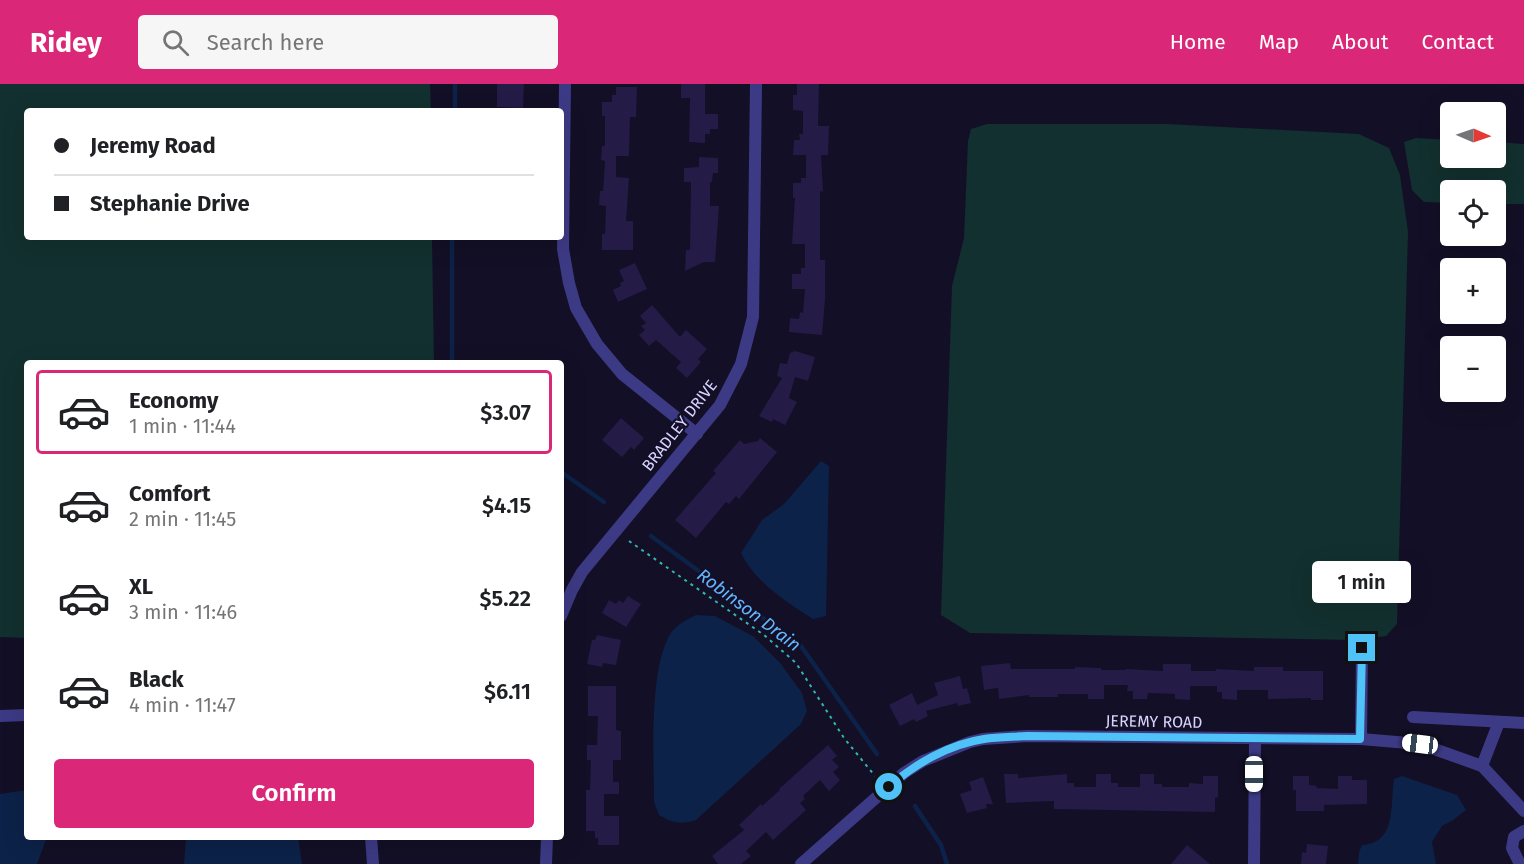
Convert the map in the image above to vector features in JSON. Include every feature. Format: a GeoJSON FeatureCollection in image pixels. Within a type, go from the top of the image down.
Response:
{"type":"FeatureCollection","features":[{"type":"Feature","properties":{"kind":"street"},"geometry":{"type":"LineString","coordinates":[[564,136],[565,84]]}},
{"type":"Feature","properties":{"kind":"street","name":"BRADLEY DRIVE"},"geometry":{"type":"LineString","coordinates":[[564,609],[572,590],[593,556],[720,405],[741,364],[752,325],[756,84]]}},
{"type":"Feature","properties":{"kind":"street"},"geometry":{"type":"LineString","coordinates":[[562,240],[567,275],[576,308],[597,344],[616,367],[697,434]]}},
{"type":"Feature","properties":{"kind":"street"},"geometry":{"type":"LineString","coordinates":[[1360,739],[1362,648]]}},
{"type":"Feature","properties":{"kind":"street"},"geometry":{"type":"LineString","coordinates":[[0,716],[24,715]]}},
{"type":"Feature","properties":{"kind":"street"},"geometry":{"type":"LineString","coordinates":[[1413,717],[1524,723]]}},
{"type":"Feature","properties":{"kind":"street"},"geometry":{"type":"LineString","coordinates":[[1482,766],[1499,722]]}},
{"type":"Feature","properties":{"kind":"street","name":"JEREMY ROAD"},"geometry":{"type":"LineString","coordinates":[[801,864],[904,773],[923,761],[969,742],[983,739],[1027,736],[1360,739],[1420,744],[1482,766],[1524,811]]}},
{"type":"Feature","properties":{"kind":"street"},"geometry":{"type":"LineString","coordinates":[[1254,864],[1255,738]]}},
{"type":"Feature","properties":{"kind":"street"},"geometry":{"type":"LineString","coordinates":[[1520,864],[1512,848],[1514,837],[1524,831]]}},
{"type":"Feature","properties":{"kind":"street"},"geometry":{"type":"LineString","coordinates":[[371,840],[373,864]]}},
{"type":"Feature","properties":{"kind":"street"},"geometry":{"type":"LineString","coordinates":[[546,864],[547,840]]}},
{"type":"Feature","properties":{"kind":"path"},"geometry":{"type":"LineString","coordinates":[[629,540],[764,635],[796,663],[844,738],[875,776]]}},
{"type":"Feature","properties":{"kind":"green space"},"geometry":{"type":"Polygon","coordinates":[[[0,84],[430,84],[431,108],[24,108],[24,240],[432,240],[434,360],[24,360],[24,638],[0,637],[0,84]]]}},
{"type":"Feature","properties":{"kind":"green space"},"geometry":{"type":"Polygon","coordinates":[[[987,124],[1167,124],[1359,134],[1389,148],[1400,175],[1408,232],[1397,624],[1386,636],[1357,640],[970,633],[941,615],[952,286],[964,238],[968,141],[971,129],[987,124]]]}},
{"type":"Feature","properties":{"kind":"green space"},"geometry":{"type":"Polygon","coordinates":[[[1416,138],[1440,139],[1440,168],[1506,168],[1506,143],[1524,144],[1524,204],[1506,204],[1506,180],[1440,180],[1440,203],[1424,202],[1412,190],[1404,142],[1416,138]]]}},
{"type":"Feature","properties":{"kind":"water"},"geometry":{"type":"Polygon","coordinates":[[[821,461],[829,466],[826,616],[813,619],[763,582],[741,553],[762,520],[784,504],[821,461]]]}},
{"type":"Feature","properties":{"kind":"water"},"geometry":{"type":"Polygon","coordinates":[[[696,615],[715,616],[753,636],[781,664],[802,693],[807,711],[801,724],[696,820],[681,823],[659,815],[654,802],[655,695],[662,654],[668,638],[680,624],[696,615]]]}},
{"type":"Feature","properties":{"kind":"water"},"geometry":{"type":"Polygon","coordinates":[[[1402,776],[1457,795],[1466,810],[1442,826],[1432,842],[1436,864],[1358,864],[1362,845],[1373,843],[1381,838],[1386,830],[1390,821],[1394,779],[1402,776]]]}},
{"type":"Feature","properties":{"kind":"water"},"geometry":{"type":"Polygon","coordinates":[[[24,790],[24,840],[46,840],[37,864],[0,864],[0,794],[24,790]]]}},
{"type":"Feature","properties":{"kind":"water"},"geometry":{"type":"Polygon","coordinates":[[[186,840],[298,840],[302,864],[184,864],[186,840]]]}},
{"type":"Feature","properties":{"kind":"building"},"geometry":{"type":"Polygon","coordinates":[[[497,84],[524,84],[523,108],[497,107],[497,84]]]}},
{"type":"Feature","properties":{"kind":"building"},"geometry":{"type":"Polygon","coordinates":[[[681,84],[705,84],[705,114],[718,114],[718,129],[710,129],[710,134],[705,134],[705,143],[689,142],[690,98],[681,98],[681,84]]]}},
{"type":"Feature","properties":{"kind":"building"},"geometry":{"type":"Polygon","coordinates":[[[797,84],[819,84],[818,126],[829,126],[828,155],[821,155],[823,192],[820,191],[820,260],[825,260],[822,335],[789,332],[790,318],[799,319],[800,312],[803,313],[805,289],[792,289],[792,274],[801,274],[801,268],[805,268],[805,244],[792,244],[795,198],[793,198],[793,183],[801,183],[801,178],[806,178],[806,155],[793,155],[794,140],[800,140],[799,134],[803,134],[803,111],[793,110],[793,95],[797,95],[797,84]]]}},
{"type":"Feature","properties":{"kind":"building"},"geometry":{"type":"Polygon","coordinates":[[[616,87],[637,87],[636,117],[630,117],[629,156],[616,156],[616,177],[629,178],[626,221],[633,221],[633,250],[602,250],[606,206],[599,205],[600,191],[603,191],[605,161],[601,160],[602,146],[605,146],[605,116],[602,116],[602,102],[612,102],[612,95],[616,95],[616,87]]]}},
{"type":"Feature","properties":{"kind":"building"},"geometry":{"type":"Polygon","coordinates":[[[699,157],[718,158],[718,173],[713,173],[712,182],[710,182],[710,206],[719,206],[715,262],[704,262],[685,271],[686,250],[690,250],[691,182],[684,182],[684,168],[699,167],[699,157]]]}},
{"type":"Feature","properties":{"kind":"building"},"geometry":{"type":"Polygon","coordinates":[[[635,263],[647,289],[618,302],[613,290],[621,286],[620,283],[624,281],[619,270],[635,263]]]}},
{"type":"Feature","properties":{"kind":"building"},"geometry":{"type":"Polygon","coordinates":[[[652,305],[680,337],[686,330],[707,349],[698,359],[701,362],[687,378],[676,368],[681,362],[656,340],[649,346],[639,335],[645,330],[641,326],[646,323],[640,316],[652,305]]]}},
{"type":"Feature","properties":{"kind":"building"},"geometry":{"type":"Polygon","coordinates":[[[795,351],[815,357],[808,381],[795,377],[789,398],[797,402],[785,425],[759,416],[782,378],[777,376],[780,363],[787,364],[790,353],[795,351]]]}},
{"type":"Feature","properties":{"kind":"building"},"geometry":{"type":"Polygon","coordinates":[[[621,418],[644,438],[634,450],[631,447],[622,457],[602,440],[621,418]]]}},
{"type":"Feature","properties":{"kind":"building"},"geometry":{"type":"Polygon","coordinates":[[[760,438],[777,452],[739,499],[736,496],[729,504],[726,502],[696,538],[675,520],[716,473],[713,471],[740,440],[744,444],[758,441],[760,438]]]}},
{"type":"Feature","properties":{"kind":"building"},"geometry":{"type":"Polygon","coordinates":[[[628,596],[641,604],[626,627],[602,613],[609,600],[616,604],[619,600],[623,603],[628,596]]]}},
{"type":"Feature","properties":{"kind":"building"},"geometry":{"type":"Polygon","coordinates":[[[597,635],[621,640],[616,665],[603,663],[602,667],[587,664],[592,640],[595,640],[597,635]]]}},
{"type":"Feature","properties":{"kind":"building"},"geometry":{"type":"Polygon","coordinates":[[[1010,663],[1011,669],[1075,669],[1075,667],[1101,668],[1101,670],[1163,671],[1163,664],[1191,664],[1191,671],[1216,671],[1216,669],[1254,671],[1254,667],[1283,667],[1283,671],[1323,671],[1323,700],[1268,699],[1268,690],[1237,690],[1237,700],[1222,699],[1222,692],[1217,692],[1217,686],[1190,686],[1190,700],[1175,699],[1175,694],[1148,693],[1147,699],[1133,699],[1133,691],[1127,691],[1128,685],[1104,685],[1104,699],[1088,699],[1088,694],[1058,694],[1058,697],[1029,697],[1029,695],[999,699],[998,688],[984,690],[981,666],[1010,663]]]}},
{"type":"Feature","properties":{"kind":"building"},"geometry":{"type":"Polygon","coordinates":[[[960,676],[963,689],[967,688],[971,703],[958,706],[957,703],[926,711],[928,716],[916,722],[914,719],[900,726],[889,705],[912,693],[917,705],[938,695],[934,683],[960,676]]]}},
{"type":"Feature","properties":{"kind":"building"},"geometry":{"type":"Polygon","coordinates":[[[588,686],[616,686],[616,730],[621,731],[621,760],[613,760],[613,782],[619,782],[619,794],[604,794],[604,816],[619,816],[619,845],[598,845],[595,831],[586,831],[586,790],[590,790],[591,760],[587,760],[587,745],[597,745],[598,716],[588,716],[588,686]]]}},
{"type":"Feature","properties":{"kind":"building"},"geometry":{"type":"Polygon","coordinates":[[[828,745],[837,756],[832,760],[839,767],[833,772],[840,780],[829,791],[820,780],[803,796],[805,799],[800,803],[806,810],[773,840],[766,832],[746,851],[751,856],[741,864],[718,864],[712,856],[744,830],[739,825],[828,745]]]}},
{"type":"Feature","properties":{"kind":"building"},"geometry":{"type":"Polygon","coordinates":[[[1004,774],[1018,774],[1018,778],[1067,774],[1067,783],[1074,783],[1074,787],[1096,787],[1096,774],[1111,774],[1111,783],[1118,783],[1118,787],[1140,787],[1140,774],[1154,774],[1154,784],[1162,784],[1162,787],[1189,787],[1189,783],[1203,784],[1203,776],[1218,776],[1218,797],[1215,798],[1215,812],[1054,809],[1054,801],[1006,803],[1004,774]]]}},
{"type":"Feature","properties":{"kind":"building"},"geometry":{"type":"Polygon","coordinates":[[[1293,776],[1309,776],[1309,785],[1317,786],[1316,788],[1338,789],[1338,776],[1352,776],[1352,780],[1367,780],[1367,804],[1324,805],[1324,811],[1296,811],[1293,776]]]}},
{"type":"Feature","properties":{"kind":"building"},"geometry":{"type":"Polygon","coordinates":[[[983,777],[993,804],[986,804],[987,808],[967,813],[960,794],[972,790],[969,782],[983,777]]]}},
{"type":"Feature","properties":{"kind":"building"},"geometry":{"type":"Polygon","coordinates":[[[1307,844],[1328,846],[1326,864],[1301,864],[1302,852],[1306,853],[1307,844]]]}},
{"type":"Feature","properties":{"kind":"building"},"geometry":{"type":"Polygon","coordinates":[[[1187,845],[1210,864],[1171,864],[1187,845]]]}},
{"type":"Feature","properties":{"kind":"waterway","name":"Robinson Drain"},"geometry":{"type":"LineString","coordinates":[[455,84],[455,108]]}},
{"type":"Feature","properties":{"kind":"waterway","name":"Robinson Drain"},"geometry":{"type":"LineString","coordinates":[[452,240],[452,360]]}},
{"type":"Feature","properties":{"kind":"waterway","name":"Robinson Drain"},"geometry":{"type":"LineString","coordinates":[[564,474],[604,502]]}},
{"type":"Feature","properties":{"kind":"waterway","name":"Robinson Drain"},"geometry":{"type":"LineString","coordinates":[[651,536],[801,646],[877,754]]}},
{"type":"Feature","properties":{"kind":"waterway","name":"Robinson Drain"},"geometry":{"type":"LineString","coordinates":[[915,806],[941,845],[947,864]]}},
{"type":"Feature","properties":{"kind":"route"},"geometry":{"type":"LineString","coordinates":[[889,787],[904,773],[923,761],[969,742],[983,739],[1027,736],[1360,739],[1362,648]]}}]}
